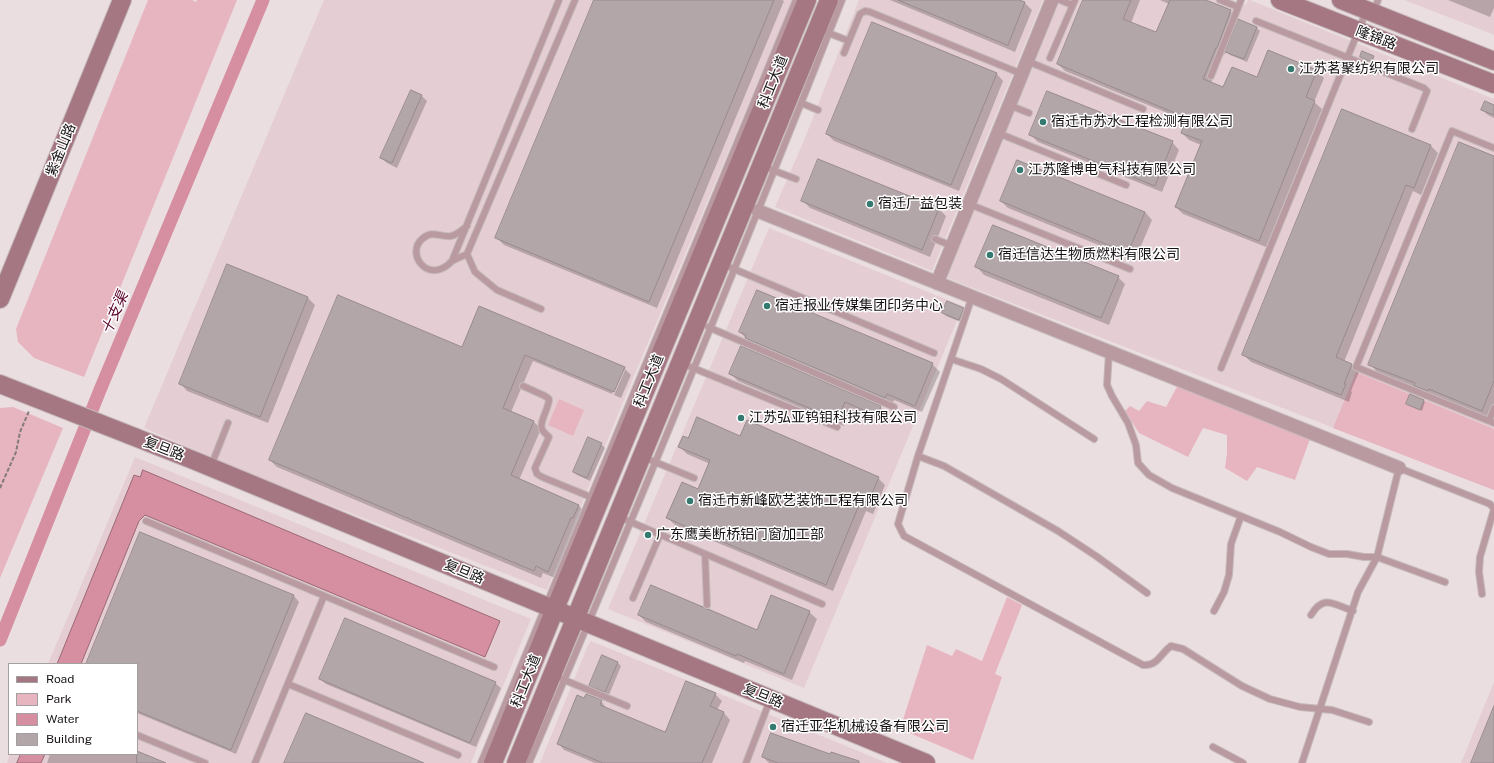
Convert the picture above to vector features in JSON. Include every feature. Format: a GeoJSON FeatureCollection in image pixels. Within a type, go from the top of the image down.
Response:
{"type":"FeatureCollection","features":[{"type":"Feature","properties":{"kind":"street","name":"紫金山路"},"geometry":{"type":"LineString","coordinates":[[0,299],[122,0]]}},
{"type":"Feature","properties":{"kind":"street","name":"科工大道"},"geometry":{"type":"LineString","coordinates":[[516,763],[558,678],[582,620],[611,509],[807,0]]}},
{"type":"Feature","properties":{"kind":"street","name":"科工大道"},"geometry":{"type":"LineString","coordinates":[[493,763],[550,607],[611,509],[648,459],[823,31],[828,0]]}},
{"type":"Feature","properties":{"kind":"street"},"geometry":{"type":"LineString","coordinates":[[937,283],[1052,0]]}},
{"type":"Feature","properties":{"kind":"street","name":"隆锦路"},"geometry":{"type":"LineString","coordinates":[[1280,0],[1494,84]]}},
{"type":"Feature","properties":{"kind":"street","name":"隆锦路"},"geometry":{"type":"LineString","coordinates":[[1341,0],[1373,8],[1494,61]]}},
{"type":"Feature","properties":{"kind":"street"},"geometry":{"type":"LineString","coordinates":[[758,212],[1399,468]]}},
{"type":"Feature","properties":{"kind":"street","name":"复旦路"},"geometry":{"type":"LineString","coordinates":[[0,384],[210,467],[926,763]]}},
{"type":"Feature","properties":{"kind":"lane"},"geometry":{"type":"LineString","coordinates":[[466,226],[454,236],[447,237],[436,234],[427,236],[421,240],[417,245],[416,251],[417,258],[421,265],[430,270],[440,271],[447,267],[452,261],[559,0]]}},
{"type":"Feature","properties":{"kind":"lane"},"geometry":{"type":"LineString","coordinates":[[452,261],[467,254],[575,0]]}},
{"type":"Feature","properties":{"kind":"lane"},"geometry":{"type":"LineString","coordinates":[[611,509],[796,0]]}},
{"type":"Feature","properties":{"kind":"lane"},"geometry":{"type":"LineString","coordinates":[[842,0],[823,31],[802,103],[768,168],[758,212],[727,267],[934,353]]}},
{"type":"Feature","properties":{"kind":"lane"},"geometry":{"type":"LineString","coordinates":[[1050,58],[1074,3],[1060,0]]}},
{"type":"Feature","properties":{"kind":"lane"},"geometry":{"type":"LineString","coordinates":[[1220,0],[1238,7]]}},
{"type":"Feature","properties":{"kind":"lane"},"geometry":{"type":"LineString","coordinates":[[1211,76],[1241,0]]}},
{"type":"Feature","properties":{"kind":"lane"},"geometry":{"type":"LineString","coordinates":[[1221,368],[1358,31],[1373,8]]}},
{"type":"Feature","properties":{"kind":"lane"},"geometry":{"type":"LineString","coordinates":[[844,53],[860,14],[865,11],[1022,74]]}},
{"type":"Feature","properties":{"kind":"lane"},"geometry":{"type":"LineString","coordinates":[[1256,21],[1424,88],[1427,91],[1425,98],[1412,129]]}},
{"type":"Feature","properties":{"kind":"lane"},"geometry":{"type":"LineString","coordinates":[[823,31],[849,41]]}},
{"type":"Feature","properties":{"kind":"lane"},"geometry":{"type":"LineString","coordinates":[[1027,61],[1143,109]]}},
{"type":"Feature","properties":{"kind":"lane"},"geometry":{"type":"LineString","coordinates":[[802,103],[818,110]]}},
{"type":"Feature","properties":{"kind":"lane"},"geometry":{"type":"LineString","coordinates":[[1009,105],[1029,113]]}},
{"type":"Feature","properties":{"kind":"lane"},"geometry":{"type":"LineString","coordinates":[[1494,148],[1452,132],[1356,367],[1491,422],[1494,408]]}},
{"type":"Feature","properties":{"kind":"lane"},"geometry":{"type":"LineString","coordinates":[[998,133],[1126,185]]}},
{"type":"Feature","properties":{"kind":"lane"},"geometry":{"type":"LineString","coordinates":[[768,168],[796,179]]}},
{"type":"Feature","properties":{"kind":"lane"},"geometry":{"type":"LineString","coordinates":[[968,204],[1130,269]]}},
{"type":"Feature","properties":{"kind":"lane"},"geometry":{"type":"LineString","coordinates":[[466,226],[477,231]]}},
{"type":"Feature","properties":{"kind":"lane"},"geometry":{"type":"LineString","coordinates":[[935,239],[952,246]]}},
{"type":"Feature","properties":{"kind":"lane"},"geometry":{"type":"LineString","coordinates":[[467,254],[475,272],[497,290],[541,309]]}},
{"type":"Feature","properties":{"kind":"lane"},"geometry":{"type":"LineString","coordinates":[[972,297],[918,456],[898,524],[904,536],[1143,665],[1150,665],[1157,661],[1164,651],[1171,646],[1183,649],[1242,686],[1270,699],[1300,706],[1339,712],[1369,722]]}},
{"type":"Feature","properties":{"kind":"lane"},"geometry":{"type":"LineString","coordinates":[[704,325],[894,408]]}},
{"type":"Feature","properties":{"kind":"lane"},"geometry":{"type":"LineString","coordinates":[[1109,352],[1107,384],[1112,396],[1128,423],[1136,445],[1138,463],[1149,475],[1172,488],[1242,516],[1329,554],[1377,557],[1445,582]]}},
{"type":"Feature","properties":{"kind":"lane"},"geometry":{"type":"LineString","coordinates":[[951,359],[981,369],[1001,379],[1094,439]]}},
{"type":"Feature","properties":{"kind":"lane"},"geometry":{"type":"LineString","coordinates":[[687,365],[837,427]]}},
{"type":"Feature","properties":{"kind":"lane"},"geometry":{"type":"LineString","coordinates":[[523,386],[550,399],[542,423],[542,429],[549,437],[535,468],[537,474],[611,509],[660,535],[822,604]]}},
{"type":"Feature","properties":{"kind":"lane"},"geometry":{"type":"LineString","coordinates":[[210,467],[228,423]]}},
{"type":"Feature","properties":{"kind":"lane"},"geometry":{"type":"LineString","coordinates":[[918,456],[944,466],[1058,531],[1096,556],[1147,594]]}},
{"type":"Feature","properties":{"kind":"lane"},"geometry":{"type":"LineString","coordinates":[[648,459],[694,478]]}},
{"type":"Feature","properties":{"kind":"lane"},"geometry":{"type":"LineString","coordinates":[[1302,763],[1358,592],[1377,557],[1399,468],[1490,504],[1494,508],[1480,557],[1479,572],[1482,594]]}},
{"type":"Feature","properties":{"kind":"lane"},"geometry":{"type":"LineString","coordinates":[[1214,611],[1224,592],[1229,575],[1231,544],[1242,516]]}},
{"type":"Feature","properties":{"kind":"lane"},"geometry":{"type":"LineString","coordinates":[[146,521],[494,667]]}},
{"type":"Feature","properties":{"kind":"lane"},"geometry":{"type":"LineString","coordinates":[[633,598],[660,535]]}},
{"type":"Feature","properties":{"kind":"lane"},"geometry":{"type":"LineString","coordinates":[[705,554],[707,605]]}},
{"type":"Feature","properties":{"kind":"lane"},"geometry":{"type":"LineString","coordinates":[[255,763],[324,596]]}},
{"type":"Feature","properties":{"kind":"lane"},"geometry":{"type":"LineString","coordinates":[[1310,615],[1316,606],[1321,603],[1328,602],[1353,611]]}},
{"type":"Feature","properties":{"kind":"lane"},"geometry":{"type":"LineString","coordinates":[[481,763],[550,607]]}},
{"type":"Feature","properties":{"kind":"lane"},"geometry":{"type":"LineString","coordinates":[[529,763],[558,678],[627,706]]}},
{"type":"Feature","properties":{"kind":"lane"},"geometry":{"type":"LineString","coordinates":[[288,684],[458,755]]}},
{"type":"Feature","properties":{"kind":"lane"},"geometry":{"type":"LineString","coordinates":[[746,763],[770,698]]}},
{"type":"Feature","properties":{"kind":"lane"},"geometry":{"type":"LineString","coordinates":[[138,735],[206,763]]}},
{"type":"Feature","properties":{"kind":"lane"},"geometry":{"type":"LineString","coordinates":[[1213,747],[1243,763]]}},
{"type":"Feature","properties":{"kind":"path"},"geometry":{"type":"LineString","coordinates":[[0,488],[16,452],[20,432],[40,400]]}},
{"type":"Feature","properties":{"kind":"shaded area"},"geometry":{"type":"Polygon","coordinates":[[[324,0],[792,0],[621,407],[547,590],[258,477],[144,428],[324,0]]]}},
{"type":"Feature","properties":{"kind":"shaded area"},"geometry":{"type":"Polygon","coordinates":[[[859,0],[1043,0],[932,271],[775,207],[805,138],[859,0]]]}},
{"type":"Feature","properties":{"kind":"shaded area"},"geometry":{"type":"Polygon","coordinates":[[[1060,0],[1233,0],[1246,5],[1248,0],[1250,0],[1494,99],[1494,490],[947,278],[1060,0]]]}},
{"type":"Feature","properties":{"kind":"shaded area"},"geometry":{"type":"Polygon","coordinates":[[[1404,0],[1494,0],[1494,35],[1487,32],[1404,0]]]}},
{"type":"Feature","properties":{"kind":"shaded area"},"geometry":{"type":"Polygon","coordinates":[[[769,228],[963,306],[804,688],[608,609],[769,228]]]}},
{"type":"Feature","properties":{"kind":"shaded area"},"geometry":{"type":"Polygon","coordinates":[[[135,457],[531,619],[471,763],[7,763],[10,755],[138,755],[138,663],[48,663],[135,457]]]}},
{"type":"Feature","properties":{"kind":"shaded area"},"geometry":{"type":"Polygon","coordinates":[[[591,641],[887,763],[540,763],[588,645],[591,641]]]}},
{"type":"Feature","properties":{"kind":"shaded area"},"geometry":{"type":"Polygon","coordinates":[[[1494,682],[1494,763],[1461,763],[1494,682]]]}},
{"type":"Feature","properties":{"kind":"green space"},"geometry":{"type":"Polygon","coordinates":[[[148,0],[192,0],[196,2],[197,0],[237,0],[84,377],[34,358],[18,342],[16,329],[148,0]]]}},
{"type":"Feature","properties":{"kind":"green space"},"geometry":{"type":"Polygon","coordinates":[[[1356,372],[1494,429],[1494,490],[1333,428],[1356,372]]]}},
{"type":"Feature","properties":{"kind":"green space"},"geometry":{"type":"Polygon","coordinates":[[[1178,385],[1310,439],[1295,480],[1257,467],[1247,481],[1225,468],[1227,435],[1203,428],[1188,457],[1139,433],[1125,411],[1130,406],[1139,411],[1147,401],[1166,407],[1178,385]]]}},
{"type":"Feature","properties":{"kind":"green space"},"geometry":{"type":"Polygon","coordinates":[[[559,399],[584,410],[573,436],[548,425],[559,399]]]}},
{"type":"Feature","properties":{"kind":"green space"},"geometry":{"type":"Polygon","coordinates":[[[13,407],[63,428],[0,578],[0,408],[13,407]]]}},
{"type":"Feature","properties":{"kind":"green space"},"geometry":{"type":"Polygon","coordinates":[[[1007,597],[1022,605],[995,674],[1002,677],[973,760],[900,729],[927,645],[952,656],[956,649],[982,661],[1007,597]]]}},
{"type":"Feature","properties":{"kind":"water"},"geometry":{"type":"Polygon","coordinates":[[[143,470],[500,621],[485,657],[145,515],[139,521],[81,663],[57,663],[134,475],[140,477],[143,470]]]}},
{"type":"Feature","properties":{"kind":"water"},"geometry":{"type":"Polygon","coordinates":[[[21,755],[45,755],[41,763],[17,763],[21,755]]]}},
{"type":"Feature","properties":{"kind":"building"},"geometry":{"type":"Polygon","coordinates":[[[594,0],[774,0],[649,302],[495,238],[594,0]]]}},
{"type":"Feature","properties":{"kind":"building"},"geometry":{"type":"Polygon","coordinates":[[[898,0],[1019,0],[1025,2],[1008,45],[898,0]]]}},
{"type":"Feature","properties":{"kind":"building"},"geometry":{"type":"Polygon","coordinates":[[[1083,0],[1131,0],[1123,19],[1156,32],[1170,0],[1206,0],[1231,10],[1217,48],[1203,79],[1223,87],[1232,67],[1257,77],[1268,50],[1317,70],[1306,97],[1315,101],[1259,241],[1175,207],[1202,141],[1181,133],[1187,118],[1057,64],[1083,0]]]}},
{"type":"Feature","properties":{"kind":"building"},"geometry":{"type":"Polygon","coordinates":[[[1238,19],[1257,27],[1244,59],[1225,52],[1238,19]]]}},
{"type":"Feature","properties":{"kind":"building"},"geometry":{"type":"Polygon","coordinates":[[[872,22],[997,73],[951,185],[826,134],[872,22]]]}},
{"type":"Feature","properties":{"kind":"building"},"geometry":{"type":"Polygon","coordinates":[[[1362,51],[1374,56],[1371,62],[1360,57],[1362,51]]]}},
{"type":"Feature","properties":{"kind":"building"},"geometry":{"type":"Polygon","coordinates":[[[411,90],[422,95],[392,163],[380,158],[411,90]]]}},
{"type":"Feature","properties":{"kind":"building"},"geometry":{"type":"Polygon","coordinates":[[[1047,91],[1173,141],[1155,186],[1029,135],[1047,91]]]}},
{"type":"Feature","properties":{"kind":"building"},"geometry":{"type":"Polygon","coordinates":[[[1485,101],[1494,105],[1494,115],[1481,110],[1485,101]]]}},
{"type":"Feature","properties":{"kind":"building"},"geometry":{"type":"Polygon","coordinates":[[[1342,109],[1431,145],[1414,188],[1406,185],[1336,357],[1352,364],[1341,395],[1242,355],[1342,109]]]}},
{"type":"Feature","properties":{"kind":"building"},"geometry":{"type":"Polygon","coordinates":[[[1459,142],[1494,156],[1494,381],[1482,411],[1429,389],[1428,391],[1414,386],[1415,383],[1368,365],[1459,142]]]}},
{"type":"Feature","properties":{"kind":"building"},"geometry":{"type":"Polygon","coordinates":[[[818,159],[939,208],[922,250],[801,201],[818,159]]]}},
{"type":"Feature","properties":{"kind":"building"},"geometry":{"type":"Polygon","coordinates":[[[1017,160],[1145,212],[1128,253],[1000,201],[1017,160]]]}},
{"type":"Feature","properties":{"kind":"building"},"geometry":{"type":"Polygon","coordinates":[[[993,225],[1119,276],[1101,318],[975,267],[993,225]]]}},
{"type":"Feature","properties":{"kind":"building"},"geometry":{"type":"Polygon","coordinates":[[[227,264],[308,297],[260,417],[179,384],[227,264]]]}},
{"type":"Feature","properties":{"kind":"building"},"geometry":{"type":"Polygon","coordinates":[[[757,290],[933,363],[915,406],[887,394],[885,398],[745,338],[746,335],[739,332],[757,290]]]}},
{"type":"Feature","properties":{"kind":"building"},"geometry":{"type":"Polygon","coordinates":[[[338,295],[462,347],[479,306],[625,367],[614,392],[525,355],[503,408],[534,421],[511,475],[579,505],[573,518],[571,518],[548,572],[536,566],[534,571],[269,460],[338,295]]]}},
{"type":"Feature","properties":{"kind":"building"},"geometry":{"type":"Polygon","coordinates":[[[947,301],[964,308],[959,320],[942,313],[947,301]]]}},
{"type":"Feature","properties":{"kind":"building"},"geometry":{"type":"Polygon","coordinates":[[[741,346],[881,406],[877,416],[845,402],[837,420],[729,374],[741,346]]]}},
{"type":"Feature","properties":{"kind":"building"},"geometry":{"type":"Polygon","coordinates":[[[1410,394],[1424,400],[1420,410],[1406,404],[1410,394]]]}},
{"type":"Feature","properties":{"kind":"building"},"geometry":{"type":"Polygon","coordinates":[[[697,417],[740,436],[747,420],[879,477],[866,508],[859,505],[826,585],[666,518],[682,482],[698,489],[710,460],[678,447],[683,436],[688,438],[697,417]]]}},
{"type":"Feature","properties":{"kind":"building"},"geometry":{"type":"Polygon","coordinates":[[[588,437],[602,443],[587,478],[573,472],[588,437]]]}},
{"type":"Feature","properties":{"kind":"building"},"geometry":{"type":"Polygon","coordinates":[[[140,532],[294,595],[231,750],[138,711],[138,663],[86,663],[140,532]]]}},
{"type":"Feature","properties":{"kind":"building"},"geometry":{"type":"Polygon","coordinates":[[[651,585],[757,630],[771,595],[810,611],[784,674],[737,654],[736,656],[638,615],[651,585]]]}},
{"type":"Feature","properties":{"kind":"building"},"geometry":{"type":"Polygon","coordinates":[[[345,618],[496,682],[470,743],[319,679],[345,618]]]}},
{"type":"Feature","properties":{"kind":"building"},"geometry":{"type":"Polygon","coordinates":[[[602,655],[618,662],[605,692],[589,686],[602,655]]]}},
{"type":"Feature","properties":{"kind":"building"},"geometry":{"type":"Polygon","coordinates":[[[686,681],[716,693],[710,706],[724,712],[702,763],[603,763],[557,744],[577,695],[584,698],[586,694],[602,700],[600,705],[665,732],[686,681]]]}},
{"type":"Feature","properties":{"kind":"building"},"geometry":{"type":"Polygon","coordinates":[[[1494,706],[1494,763],[1471,763],[1494,706]]]}},
{"type":"Feature","properties":{"kind":"building"},"geometry":{"type":"Polygon","coordinates":[[[306,713],[424,763],[284,763],[306,713]]]}},
{"type":"Feature","properties":{"kind":"building"},"geometry":{"type":"Polygon","coordinates":[[[771,733],[830,754],[831,752],[859,761],[859,763],[778,763],[762,757],[771,733]]]}},
{"type":"Feature","properties":{"kind":"building"},"geometry":{"type":"Polygon","coordinates":[[[138,751],[166,763],[137,763],[138,751]]]}},
{"type":"Feature","properties":{"kind":"waterway","name":"十支渠"},"geometry":{"type":"LineString","coordinates":[[0,640],[100,390],[263,0]]}},
{"type":"Feature","properties":{"kind":"place","name":"江苏茗聚纺织有限公司"},"geometry":{"type":"Point","coordinates":[1291,69]}},
{"type":"Feature","properties":{"kind":"place","name":"宿迁市苏水工程检测有限公司"},"geometry":{"type":"Point","coordinates":[1043,122]}},
{"type":"Feature","properties":{"kind":"place","name":"江苏隆博电气科技有限公司"},"geometry":{"type":"Point","coordinates":[1020,170]}},
{"type":"Feature","properties":{"kind":"place","name":"宿迁广益包装"},"geometry":{"type":"Point","coordinates":[870,204]}},
{"type":"Feature","properties":{"kind":"place","name":"宿迁信达生物质燃料有限公司"},"geometry":{"type":"Point","coordinates":[990,255]}},
{"type":"Feature","properties":{"kind":"place","name":"宿迁报业传媒集团印务中心"},"geometry":{"type":"Point","coordinates":[767,306]}},
{"type":"Feature","properties":{"kind":"place","name":"江苏弘亚钨钼科技有限公司"},"geometry":{"type":"Point","coordinates":[741,418]}},
{"type":"Feature","properties":{"kind":"place","name":"宿迁市新峰欧艺装饰工程有限公司"},"geometry":{"type":"Point","coordinates":[690,501]}},
{"type":"Feature","properties":{"kind":"place","name":"广东鹰美断桥铝门窗加工部"},"geometry":{"type":"Point","coordinates":[648,535]}},
{"type":"Feature","properties":{"kind":"place","name":"宿迁亚华机械设备有限公司"},"geometry":{"type":"Point","coordinates":[773,727]}}]}
